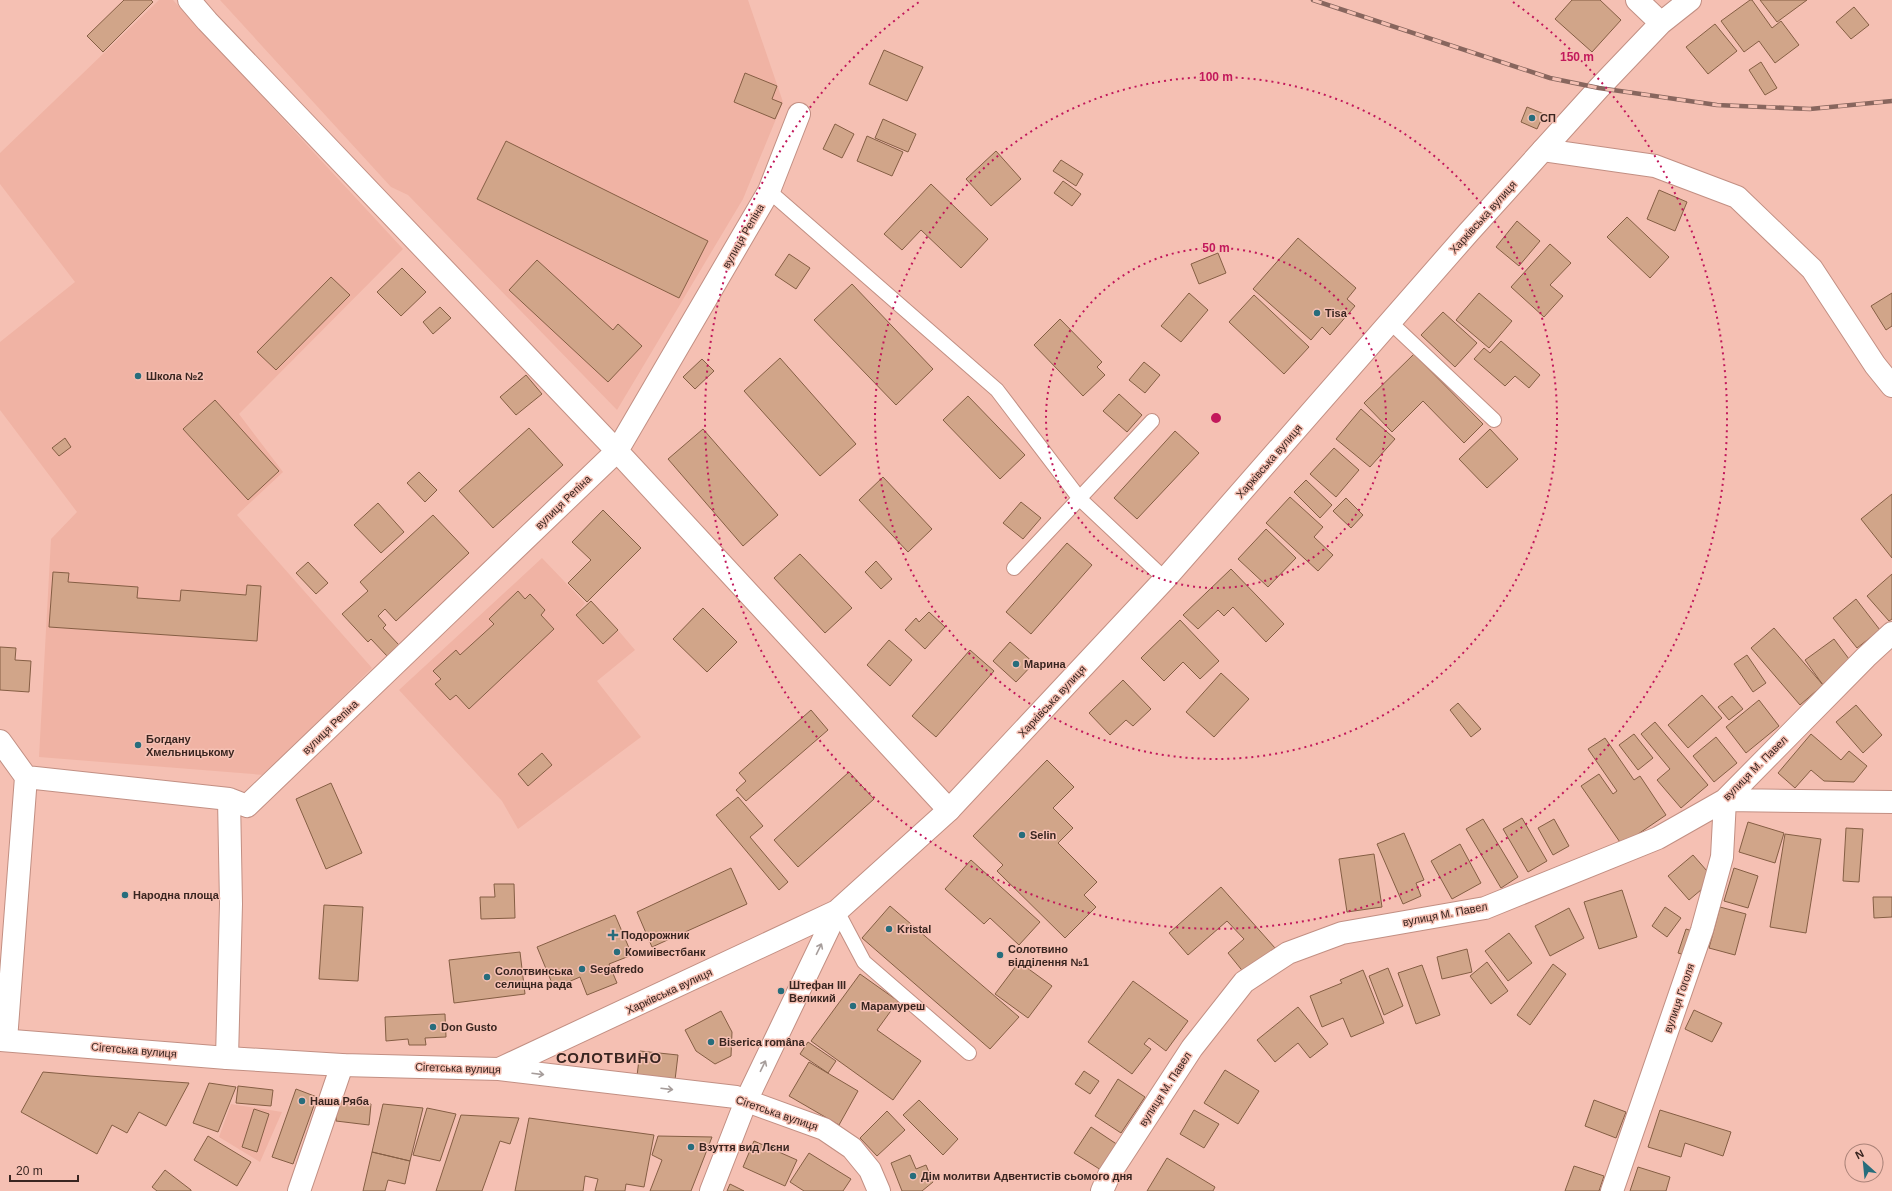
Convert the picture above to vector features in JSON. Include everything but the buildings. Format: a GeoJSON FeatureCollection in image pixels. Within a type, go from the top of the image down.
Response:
{"type":"FeatureCollection","features":[{"type":"Feature","properties":{"kind":"street"},"geometry":{"type":"LineString","coordinates":[[189,0],[617,451],[949,810]]}},
{"type":"Feature","properties":{"kind":"street"},"geometry":{"type":"LineString","coordinates":[[1636,0],[1661,23]]}},
{"type":"Feature","properties":{"kind":"street","name":"Харківська вулиця"},"geometry":{"type":"LineString","coordinates":[[499,1069],[837,911],[949,810],[1165,580],[1390,322],[1599,88],[1661,23],[1690,0]]}},
{"type":"Feature","properties":{"kind":"street","name":"вулиця Репіна"},"geometry":{"type":"LineString","coordinates":[[229,799],[247,806],[617,451],[769,191],[799,114]]}},
{"type":"Feature","properties":{"kind":"street"},"geometry":{"type":"LineString","coordinates":[[1543,150],[1655,166],[1737,197],[1812,270],[1875,365],[1892,386]]}},
{"type":"Feature","properties":{"kind":"street","name":"вулиця М. Павел"},"geometry":{"type":"LineString","coordinates":[[1102,1191],[1109,1175],[1192,1048],[1244,982],[1288,953],[1342,933],[1485,908],[1658,838],[1725,800],[1866,657],[1892,633]]}},
{"type":"Feature","properties":{"kind":"street"},"geometry":{"type":"LineString","coordinates":[[0,741],[26,777],[3,1040]]}},
{"type":"Feature","properties":{"kind":"street"},"geometry":{"type":"LineString","coordinates":[[26,777],[229,799],[230,904],[227,1058]]}},
{"type":"Feature","properties":{"kind":"street"},"geometry":{"type":"LineString","coordinates":[[1725,800],[1892,802]]}},
{"type":"Feature","properties":{"kind":"street","name":"вулиця Гоголя"},"geometry":{"type":"LineString","coordinates":[[1612,1191],[1702,930],[1722,857],[1725,800]]}},
{"type":"Feature","properties":{"kind":"street","name":"Харківська вулиця"},"geometry":{"type":"LineString","coordinates":[[711,1191],[746,1101],[837,911]]}},
{"type":"Feature","properties":{"kind":"street","name":"Сігетська вулиця"},"geometry":{"type":"LineString","coordinates":[[3,1040],[227,1058],[342,1064],[499,1069],[736,1097],[824,1129],[852,1148],[870,1170],[879,1191]]}},
{"type":"Feature","properties":{"kind":"street"},"geometry":{"type":"LineString","coordinates":[[298,1191],[342,1064]]}},
{"type":"Feature","properties":{"kind":"lane"},"geometry":{"type":"LineString","coordinates":[[769,191],[997,390],[1080,499],[1165,580]]}},
{"type":"Feature","properties":{"kind":"lane"},"geometry":{"type":"LineString","coordinates":[[1390,322],[1494,420]]}},
{"type":"Feature","properties":{"kind":"lane"},"geometry":{"type":"LineString","coordinates":[[1014,568],[1152,421]]}},
{"type":"Feature","properties":{"kind":"lane"},"geometry":{"type":"LineString","coordinates":[[837,911],[864,962],[969,1053]]}},
{"type":"Feature","properties":{"kind":"shaded area","name":"Школа №2"},"geometry":{"type":"Polygon","coordinates":[[[159,0],[173,0],[403,249],[239,414],[283,472],[237,515],[372,668],[264,775],[39,757],[51,539],[77,512],[0,410],[0,342],[75,282],[0,184],[0,153],[159,0]]]}},
{"type":"Feature","properties":{"kind":"shaded area"},"geometry":{"type":"Polygon","coordinates":[[[220,0],[748,0],[783,102],[743,199],[617,410],[408,195],[391,187],[220,0]]]}},
{"type":"Feature","properties":{"kind":"shaded area"},"geometry":{"type":"Polygon","coordinates":[[[542,558],[585,603],[576,615],[603,643],[618,630],[635,650],[597,681],[641,737],[518,829],[502,801],[399,690],[542,558]]]}},
{"type":"Feature","properties":{"kind":"shaded area"},"geometry":{"type":"Polygon","coordinates":[[[231,1104],[282,1112],[260,1162],[219,1137],[231,1104]]]}},
{"type":"Feature","properties":{"kind":"railway"},"geometry":{"type":"LineString","coordinates":[[1313,0],[1550,78],[1599,88],[1717,105],[1810,109],[1892,101]]}},
{"type":"Feature","properties":{"kind":"place","name":"СП"},"geometry":{"type":"Point","coordinates":[1532,118]}},
{"type":"Feature","properties":{"kind":"place","name":"Tisa"},"geometry":{"type":"Point","coordinates":[1317,313]}},
{"type":"Feature","properties":{"kind":"place","name":"Школа №2"},"geometry":{"type":"Point","coordinates":[138,376]}},
{"type":"Feature","properties":{"kind":"place","name":"Марина"},"geometry":{"type":"Point","coordinates":[1016,664]}},
{"type":"Feature","properties":{"kind":"place","name":"Богдану Хмельницькому"},"geometry":{"type":"Point","coordinates":[138,745]}},
{"type":"Feature","properties":{"kind":"place","name":"Selin"},"geometry":{"type":"Point","coordinates":[1022,835]}},
{"type":"Feature","properties":{"kind":"place","name":"Народна площа"},"geometry":{"type":"Point","coordinates":[125,895]}},
{"type":"Feature","properties":{"kind":"place","name":"Kristal"},"geometry":{"type":"Point","coordinates":[889,929]}},
{"type":"Feature","properties":{"kind":"place","name":"Подорожник"},"geometry":{"type":"Point","coordinates":[613,935]}},
{"type":"Feature","properties":{"kind":"place","name":"Комиівестбанк"},"geometry":{"type":"Point","coordinates":[617,952]}},
{"type":"Feature","properties":{"kind":"place","name":"Солотвино відділення №1"},"geometry":{"type":"Point","coordinates":[1000,955]}},
{"type":"Feature","properties":{"kind":"place","name":"Segafredo"},"geometry":{"type":"Point","coordinates":[582,969]}},
{"type":"Feature","properties":{"kind":"place","name":"Солотвинська селищна рада"},"geometry":{"type":"Point","coordinates":[487,977]}},
{"type":"Feature","properties":{"kind":"place","name":"Штефан III Великий"},"geometry":{"type":"Point","coordinates":[781,991]}},
{"type":"Feature","properties":{"kind":"place","name":"Марамуреш"},"geometry":{"type":"Point","coordinates":[853,1006]}},
{"type":"Feature","properties":{"kind":"place","name":"Don Gusto"},"geometry":{"type":"Point","coordinates":[433,1027]}},
{"type":"Feature","properties":{"kind":"place","name":"Biserica româna"},"geometry":{"type":"Point","coordinates":[711,1042]}},
{"type":"Feature","properties":{"kind":"place","name":"Наша Ряба"},"geometry":{"type":"Point","coordinates":[302,1101]}},
{"type":"Feature","properties":{"kind":"place","name":"Взуття вид Лєни"},"geometry":{"type":"Point","coordinates":[691,1147]}},
{"type":"Feature","properties":{"kind":"place","name":"Дім молитви Адвентистів сьомого дня"},"geometry":{"type":"Point","coordinates":[913,1176]}},
{"type":"Feature","properties":{"kind":"district","name":"СОЛОТВИНО"},"geometry":{"type":"Point","coordinates":[609,1058]}}]}
